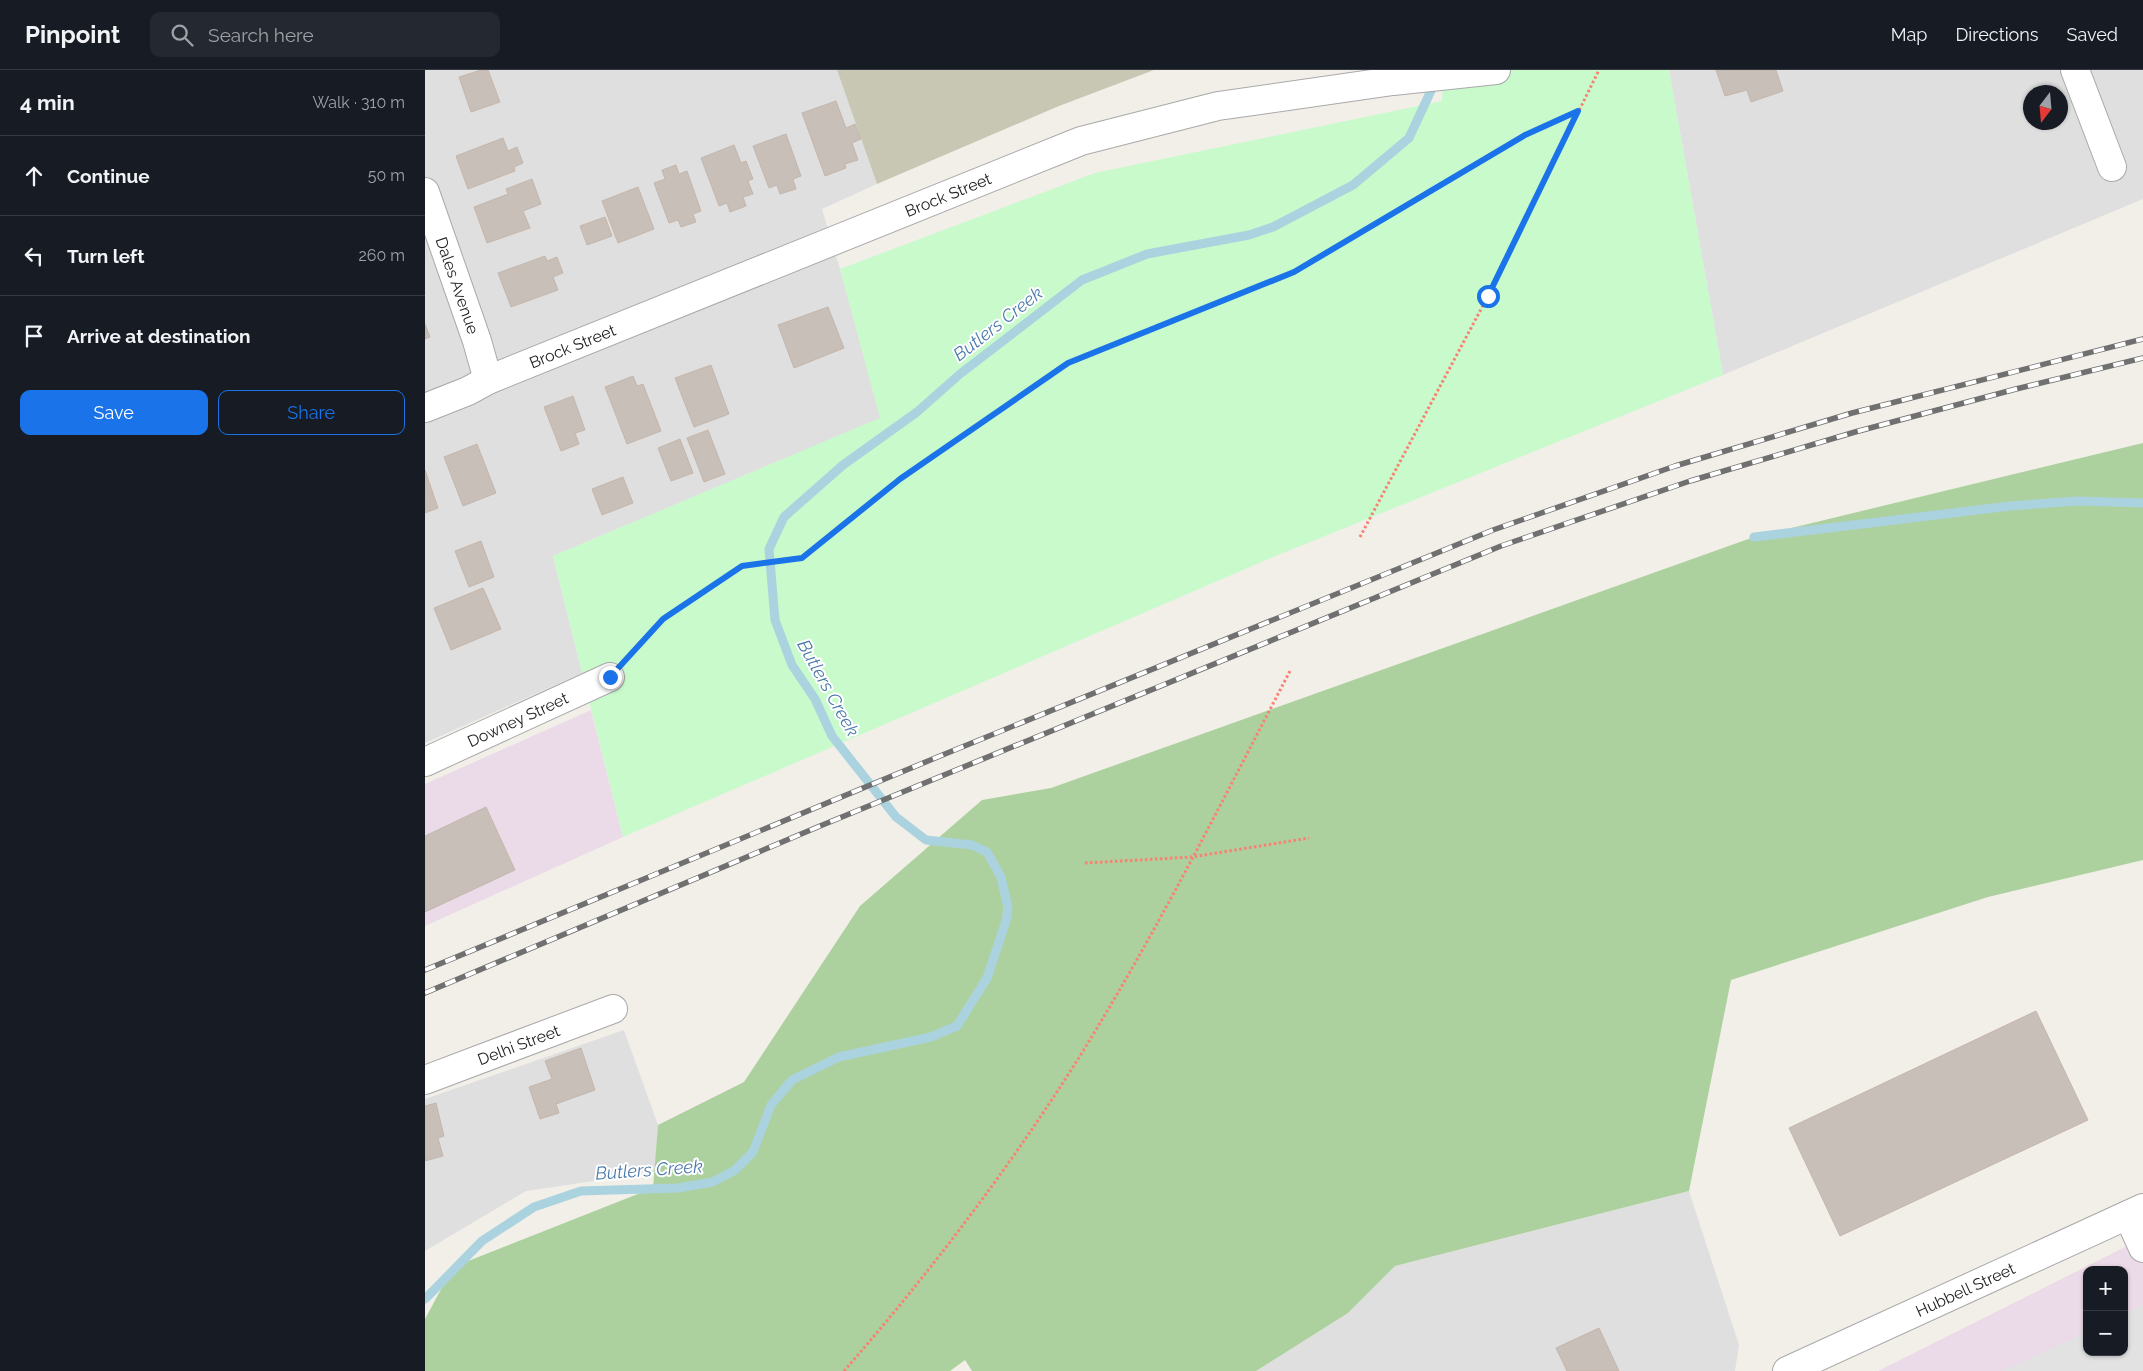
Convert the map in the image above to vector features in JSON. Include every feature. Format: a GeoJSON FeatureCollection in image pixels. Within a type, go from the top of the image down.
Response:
{"type":"FeatureCollection","features":[{"type":"Feature","properties":{"kind":"street"},"geometry":{"type":"LineString","coordinates":[[2075,70],[2112,167]]}},
{"type":"Feature","properties":{"kind":"street","name":"Brock Street"},"geometry":{"type":"LineString","coordinates":[[425,408],[467,391],[488,380],[1081,141],[1218,106],[1393,80],[1485,72]]}},
{"type":"Feature","properties":{"kind":"street","name":"Dales Avenue"},"geometry":{"type":"LineString","coordinates":[[425,192],[477,340],[488,380]]}},
{"type":"Feature","properties":{"kind":"street","name":"Downey Street"},"geometry":{"type":"LineString","coordinates":[[425,762],[610,677]]}},
{"type":"Feature","properties":{"kind":"street","name":"Delhi Street"},"geometry":{"type":"LineString","coordinates":[[425,1080],[613,1008]]}},
{"type":"Feature","properties":{"kind":"street"},"geometry":{"type":"LineString","coordinates":[[2135,1211],[2143,1248]]}},
{"type":"Feature","properties":{"kind":"street","name":"Hubbell Street"},"geometry":{"type":"LineString","coordinates":[[1804,1368],[2135,1211]]}},
{"type":"Feature","properties":{"kind":"path"},"geometry":{"type":"LineString","coordinates":[[1360,537],[1488,296],[1599,70]]}},
{"type":"Feature","properties":{"kind":"path"},"geometry":{"type":"LineString","coordinates":[[610,677],[663,619],[742,566],[802,558],[900,479],[1068,363],[1294,272],[1525,135],[1578,111]]}},
{"type":"Feature","properties":{"kind":"path"},"geometry":{"type":"LineString","coordinates":[[844,1371],[896,1311],[1015,1153],[1072,1068],[1126,979],[1193,857],[1290,671]]}},
{"type":"Feature","properties":{"kind":"path"},"geometry":{"type":"LineString","coordinates":[[1085,863],[1193,857],[1309,838]]}},
{"type":"Feature","properties":{"kind":"shaded area"},"geometry":{"type":"Polygon","coordinates":[[[425,70],[837,70],[877,184],[822,209],[881,418],[553,556],[582,673],[425,743],[425,70]]]}},
{"type":"Feature","properties":{"kind":"shaded area"},"geometry":{"type":"Polygon","coordinates":[[[837,70],[1154,70],[1059,106],[877,184],[837,70]]]}},
{"type":"Feature","properties":{"kind":"shaded area"},"geometry":{"type":"Polygon","coordinates":[[[1669,70],[2143,70],[2143,199],[1723,375],[1669,70]]]}},
{"type":"Feature","properties":{"kind":"shaded area"},"geometry":{"type":"Polygon","coordinates":[[[591,710],[623,837],[425,926],[425,784],[591,710]]]}},
{"type":"Feature","properties":{"kind":"shaded area"},"geometry":{"type":"Polygon","coordinates":[[[624,1030],[658,1125],[655,1172],[526,1191],[425,1251],[425,1099],[624,1030]]]}},
{"type":"Feature","properties":{"kind":"shaded area"},"geometry":{"type":"Polygon","coordinates":[[[1689,1191],[1739,1345],[1735,1371],[1256,1371],[1348,1313],[1395,1266],[1689,1191]]]}},
{"type":"Feature","properties":{"kind":"shaded area"},"geometry":{"type":"Polygon","coordinates":[[[2143,1238],[2143,1371],[1878,1371],[2083,1268],[2083,1356],[2128,1356],[2128,1266],[2087,1266],[2143,1238]]]}},
{"type":"Feature","properties":{"kind":"shaded area"},"geometry":{"type":"Polygon","coordinates":[[[2143,1305],[2143,1371],[2003,1371],[2083,1334],[2083,1356],[2128,1356],[2128,1312],[2143,1305]]]}},
{"type":"Feature","properties":{"kind":"green space"},"geometry":{"type":"Polygon","coordinates":[[[1443,70],[1669,70],[1723,375],[1278,555],[623,837],[553,556],[880,418],[840,269],[1095,173],[1442,101],[1443,70]]]}},
{"type":"Feature","properties":{"kind":"green space"},"geometry":{"type":"Polygon","coordinates":[[[2143,443],[2143,860],[1988,897],[1731,980],[1689,1191],[1395,1266],[1348,1313],[1256,1371],[972,1371],[965,1360],[950,1371],[425,1371],[425,1319],[453,1267],[653,1188],[658,1125],[744,1082],[860,906],[982,800],[1051,788],[1754,537],[2143,443]]]}},
{"type":"Feature","properties":{"kind":"building"},"geometry":{"type":"Polygon","coordinates":[[[481,70],[488,70],[500,102],[471,112],[459,77],[481,70]]]}},
{"type":"Feature","properties":{"kind":"building"},"geometry":{"type":"Polygon","coordinates":[[[1716,70],[1776,70],[1783,91],[1751,102],[1747,90],[1725,96],[1716,70]]]}},
{"type":"Feature","properties":{"kind":"building"},"geometry":{"type":"Polygon","coordinates":[[[836,101],[846,128],[855,124],[861,139],[852,143],[858,160],[845,164],[846,168],[825,176],[802,113],[836,101]]]}},
{"type":"Feature","properties":{"kind":"building"},"geometry":{"type":"Polygon","coordinates":[[[786,134],[801,176],[793,179],[796,189],[780,194],[777,185],[769,188],[753,146],[786,134]]]}},
{"type":"Feature","properties":{"kind":"building"},"geometry":{"type":"Polygon","coordinates":[[[503,138],[508,151],[517,147],[523,163],[514,167],[515,171],[468,189],[456,156],[503,138]]]}},
{"type":"Feature","properties":{"kind":"building"},"geometry":{"type":"Polygon","coordinates":[[[734,145],[741,163],[746,161],[753,179],[748,181],[753,194],[743,197],[746,206],[730,212],[727,203],[719,206],[701,158],[734,145]]]}},
{"type":"Feature","properties":{"kind":"building"},"geometry":{"type":"Polygon","coordinates":[[[676,165],[679,174],[687,171],[701,211],[693,214],[696,222],[681,227],[678,220],[669,223],[654,183],[665,179],[662,170],[676,165]]]}},
{"type":"Feature","properties":{"kind":"building"},"geometry":{"type":"Polygon","coordinates":[[[532,179],[541,204],[523,211],[530,228],[487,243],[474,207],[508,194],[506,189],[532,179]]]}},
{"type":"Feature","properties":{"kind":"building"},"geometry":{"type":"Polygon","coordinates":[[[638,187],[654,229],[618,243],[602,201],[638,187]]]}},
{"type":"Feature","properties":{"kind":"building"},"geometry":{"type":"Polygon","coordinates":[[[605,217],[612,236],[587,245],[580,226],[605,217]]]}},
{"type":"Feature","properties":{"kind":"building"},"geometry":{"type":"Polygon","coordinates":[[[545,256],[547,261],[557,257],[563,273],[553,277],[558,290],[511,307],[498,273],[545,256]]]}},
{"type":"Feature","properties":{"kind":"building"},"geometry":{"type":"Polygon","coordinates":[[[828,307],[844,348],[794,368],[778,325],[828,307]]]}},
{"type":"Feature","properties":{"kind":"building"},"geometry":{"type":"Polygon","coordinates":[[[425,324],[430,337],[425,339],[425,324]]]}},
{"type":"Feature","properties":{"kind":"building"},"geometry":{"type":"Polygon","coordinates":[[[711,365],[729,414],[694,427],[675,378],[711,365]]]}},
{"type":"Feature","properties":{"kind":"building"},"geometry":{"type":"Polygon","coordinates":[[[633,376],[637,386],[643,384],[661,431],[627,444],[605,387],[633,376]]]}},
{"type":"Feature","properties":{"kind":"building"},"geometry":{"type":"Polygon","coordinates":[[[573,396],[585,430],[575,433],[579,444],[561,451],[544,407],[573,396]]]}},
{"type":"Feature","properties":{"kind":"building"},"geometry":{"type":"Polygon","coordinates":[[[708,430],[725,474],[704,482],[687,438],[708,430]]]}},
{"type":"Feature","properties":{"kind":"building"},"geometry":{"type":"Polygon","coordinates":[[[680,439],[693,473],[671,481],[658,448],[680,439]]]}},
{"type":"Feature","properties":{"kind":"building"},"geometry":{"type":"Polygon","coordinates":[[[477,444],[496,493],[463,506],[444,457],[477,444]]]}},
{"type":"Feature","properties":{"kind":"building"},"geometry":{"type":"Polygon","coordinates":[[[425,470],[438,508],[425,513],[425,470]]]}},
{"type":"Feature","properties":{"kind":"building"},"geometry":{"type":"Polygon","coordinates":[[[623,477],[633,503],[602,515],[592,489],[623,477]]]}},
{"type":"Feature","properties":{"kind":"building"},"geometry":{"type":"Polygon","coordinates":[[[481,541],[494,577],[469,587],[455,551],[481,541]]]}},
{"type":"Feature","properties":{"kind":"building"},"geometry":{"type":"Polygon","coordinates":[[[483,588],[501,629],[451,650],[434,608],[483,588]]]}},
{"type":"Feature","properties":{"kind":"building"},"geometry":{"type":"Polygon","coordinates":[[[486,807],[515,870],[425,912],[425,836],[486,807]]]}},
{"type":"Feature","properties":{"kind":"building"},"geometry":{"type":"Polygon","coordinates":[[[2036,1011],[2088,1120],[1840,1236],[1789,1128],[2036,1011]]]}},
{"type":"Feature","properties":{"kind":"building"},"geometry":{"type":"Polygon","coordinates":[[[581,1048],[595,1090],[556,1104],[559,1113],[540,1119],[529,1087],[552,1079],[545,1061],[581,1048]]]}},
{"type":"Feature","properties":{"kind":"building"},"geometry":{"type":"Polygon","coordinates":[[[436,1103],[444,1136],[438,1138],[443,1156],[425,1161],[425,1106],[436,1103]]]}},
{"type":"Feature","properties":{"kind":"building"},"geometry":{"type":"Polygon","coordinates":[[[1599,1328],[1619,1371],[1567,1371],[1556,1348],[1599,1328]]]}},
{"type":"Feature","properties":{"kind":"waterway","name":"Butlers Creek"},"geometry":{"type":"LineString","coordinates":[[425,1299],[482,1241],[534,1207],[581,1191],[678,1188],[713,1182],[735,1170],[753,1152],[771,1105],[792,1080],[839,1057],[931,1037],[957,1026],[987,978],[1006,921],[1008,908],[1001,877],[987,852],[972,845],[926,840],[896,817],[832,736],[815,699],[792,665],[775,620],[769,549],[784,517],[843,465],[917,412],[960,374],[1082,280],[1147,254],[1249,235],[1273,227],[1353,185],[1409,138],[1435,82]]}},
{"type":"Feature","properties":{"kind":"waterway"},"geometry":{"type":"LineString","coordinates":[[1754,537],[2010,506],[2077,501],[2143,503]]}},
{"type":"Feature","properties":{"kind":"railway"},"geometry":{"type":"LineString","coordinates":[[425,970],[940,756],[1493,530],[1675,466],[1852,413],[2143,339]]}},
{"type":"Feature","properties":{"kind":"railway"},"geometry":{"type":"LineString","coordinates":[[425,993],[820,826],[1501,546],[1690,481],[1855,432],[2016,389],[2143,358]]}},
{"type":"Feature","properties":{"kind":"route"},"geometry":{"type":"LineString","coordinates":[[610,677],[663,619],[742,566],[802,558],[900,479],[1068,363],[1294,272],[1483,162],[1525,135],[1578,111],[1488,296]]}}]}
